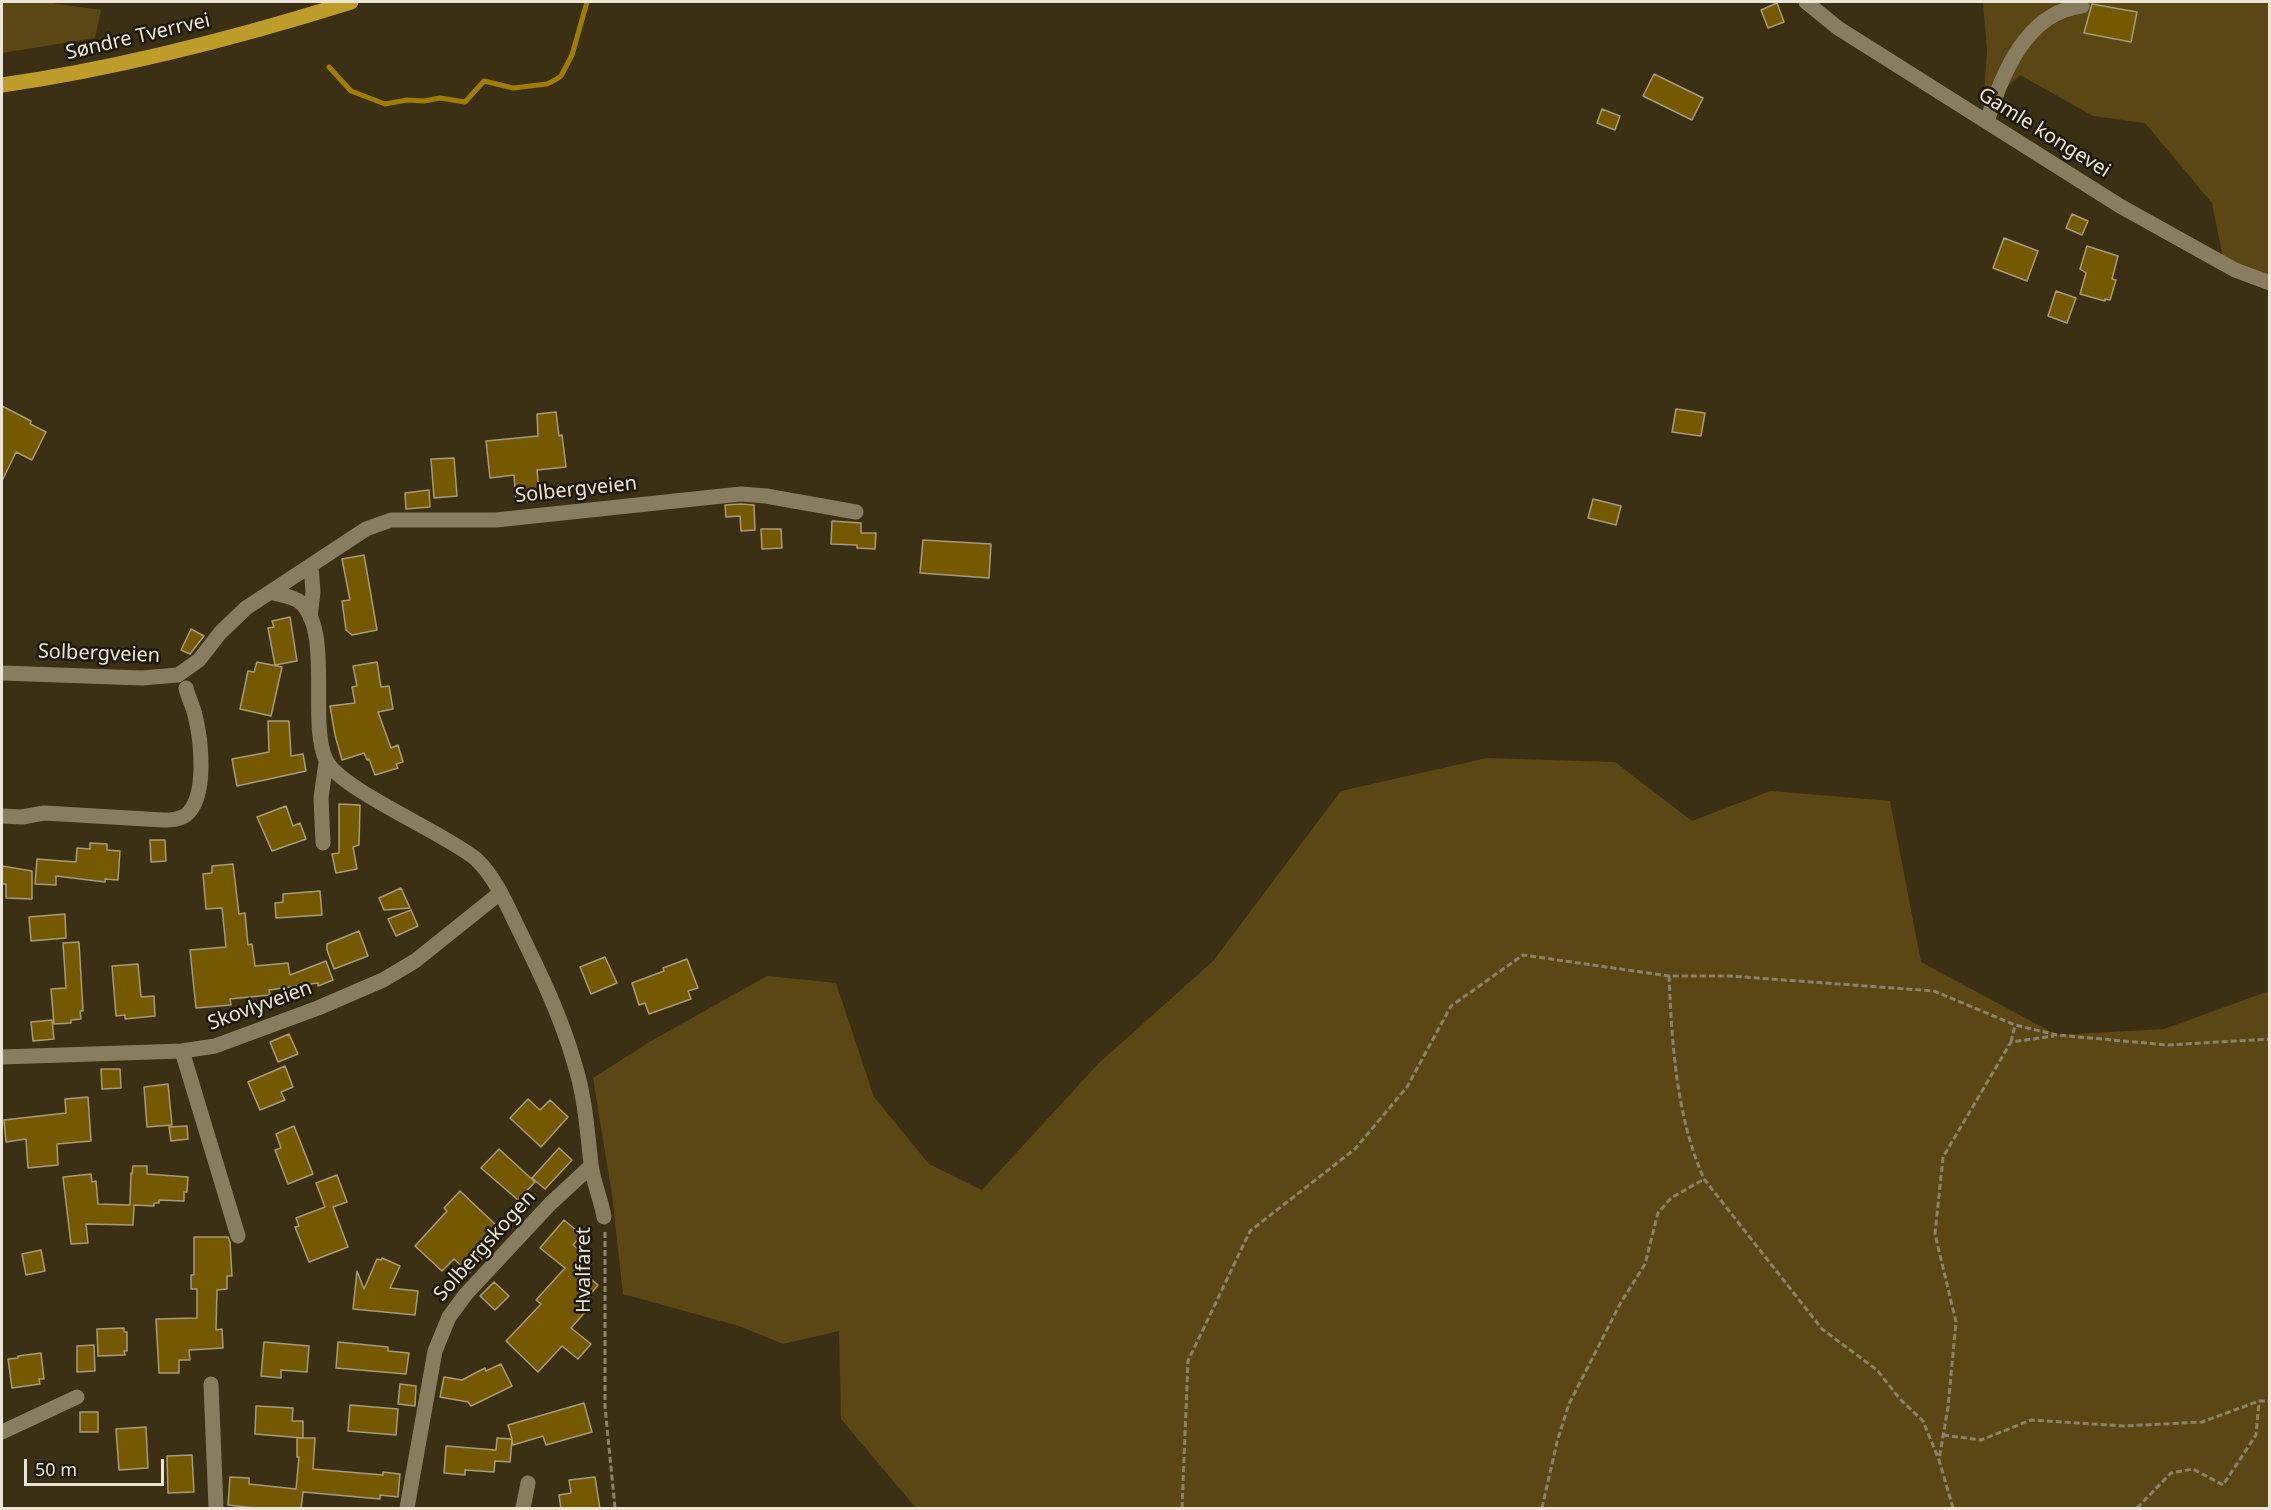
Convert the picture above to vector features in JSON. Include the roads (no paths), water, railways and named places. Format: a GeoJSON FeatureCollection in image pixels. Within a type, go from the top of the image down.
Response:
{"type":"FeatureCollection","features":[{"type":"Feature","properties":{"kind":"main road","name":"Søndre Tverrvei"},"geometry":{"type":"LineString","coordinates":[[2,85],[68,75],[209,43],[271,27],[351,2]]}},
{"type":"Feature","properties":{"kind":"street","name":"Gamle kongevei"},"geometry":{"type":"LineString","coordinates":[[1806,2],[1838,28],[2120,206],[2235,270],[2270,283]]}},
{"type":"Feature","properties":{"kind":"street"},"geometry":{"type":"LineString","coordinates":[[1987,122],[1995,95],[2022,45],[2032,32],[2054,16],[2073,7],[2082,6]]}},
{"type":"Feature","properties":{"kind":"street","name":"Solbergveien"},"geometry":{"type":"LineString","coordinates":[[2,673],[142,678],[182,682],[232,619],[366,530],[391,520],[496,520],[741,494],[766,496],[856,512]]}},
{"type":"Feature","properties":{"kind":"street"},"geometry":{"type":"LineString","coordinates":[[310,617],[313,592],[311,566]]}},
{"type":"Feature","properties":{"kind":"street"},"geometry":{"type":"LineString","coordinates":[[270,592],[299,601],[314,627],[319,723],[326,762],[321,798],[324,843]]}},
{"type":"Feature","properties":{"kind":"street"},"geometry":{"type":"LineString","coordinates":[[182,682],[201,704],[209,748]]}},
{"type":"Feature","properties":{"kind":"street"},"geometry":{"type":"LineString","coordinates":[[2,816],[22,817],[44,813],[163,820],[177,819],[187,814],[196,797],[201,765],[195,714],[182,682]]}},
{"type":"Feature","properties":{"kind":"street"},"geometry":{"type":"LineString","coordinates":[[326,762],[342,778],[466,852],[484,868],[500,892]]}},
{"type":"Feature","properties":{"kind":"street","name":"Hvalfaret"},"geometry":{"type":"LineString","coordinates":[[500,892],[531,953],[565,1035],[583,1096],[588,1120],[591,1166],[604,1217]]}},
{"type":"Feature","properties":{"kind":"street","name":"Skovlyveien"},"geometry":{"type":"LineString","coordinates":[[2,1057],[182,1051],[203,1049],[235,1040],[383,980],[415,961],[500,892]]}},
{"type":"Feature","properties":{"kind":"street"},"geometry":{"type":"LineString","coordinates":[[182,1051],[238,1236]]}},
{"type":"Feature","properties":{"kind":"street","name":"Solbergskogen"},"geometry":{"type":"LineString","coordinates":[[407,1509],[435,1351],[448,1317],[466,1294],[550,1204],[591,1166]]}},
{"type":"Feature","properties":{"kind":"street"},"geometry":{"type":"LineString","coordinates":[[211,1384],[216,1509]]}},
{"type":"Feature","properties":{"kind":"street"},"geometry":{"type":"LineString","coordinates":[[2,1432],[77,1397]]}},
{"type":"Feature","properties":{"kind":"street"},"geometry":{"type":"LineString","coordinates":[[523,1509],[528,1483]]}},
{"type":"Feature","properties":{"kind":"waterway"},"geometry":{"type":"LineString","coordinates":[[329,67],[351,91],[385,104],[440,98],[465,102],[484,81],[513,88],[547,84],[561,76],[572,55],[587,2]]}}]}
